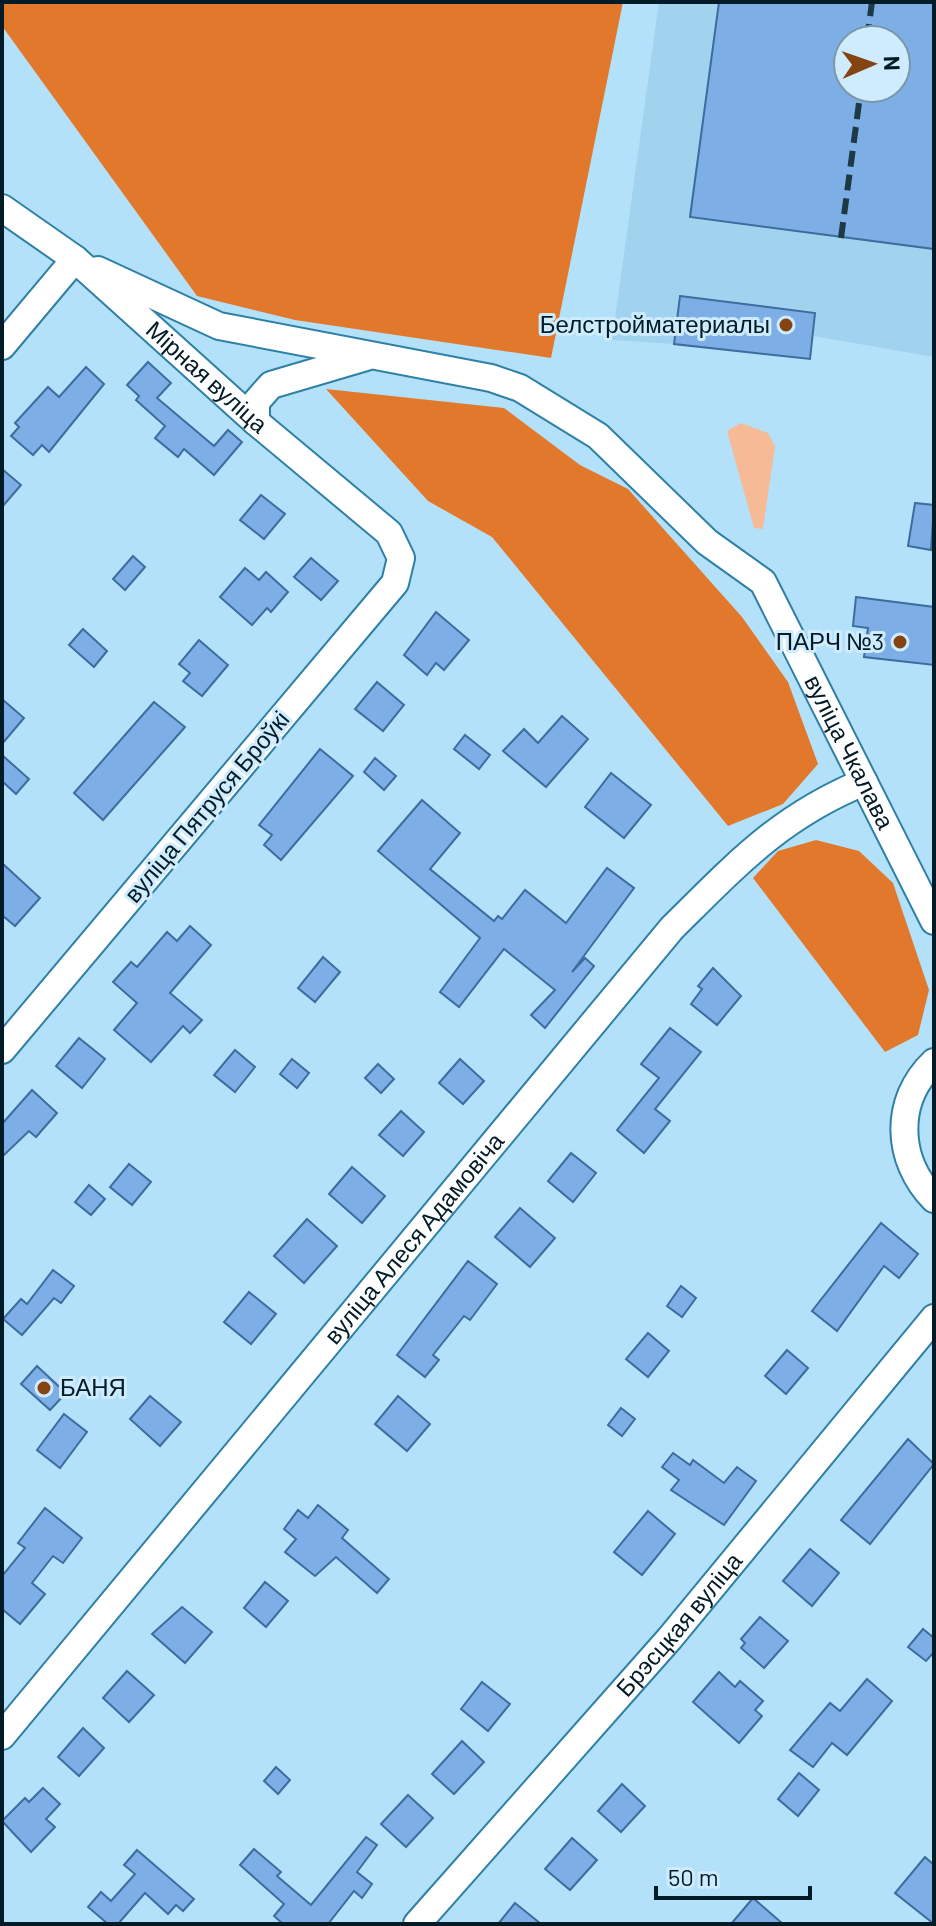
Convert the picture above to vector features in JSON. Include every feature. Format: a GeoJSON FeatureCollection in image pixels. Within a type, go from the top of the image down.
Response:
{"type":"FeatureCollection","features":[{"type":"Feature","properties":{"kind":"street","name":"Мірная вуліца"},"geometry":{"type":"LineString","coordinates":[[2,208],[75,259],[256,422],[389,533],[401,558]]}},
{"type":"Feature","properties":{"kind":"street"},"geometry":{"type":"LineString","coordinates":[[2,346],[75,259],[219,326],[377,354]]}},
{"type":"Feature","properties":{"kind":"street"},"geometry":{"type":"LineString","coordinates":[[256,422],[256,402],[271,385],[314,369],[377,354]]}},
{"type":"Feature","properties":{"kind":"street","name":"вуліца Чкалава"},"geometry":{"type":"LineString","coordinates":[[377,354],[491,378],[520,388],[571,418],[622,457],[707,542],[763,582],[934,921]]}},
{"type":"Feature","properties":{"kind":"street","name":"вуліца Пятруся Броўкі"},"geometry":{"type":"LineString","coordinates":[[2,1050],[395,583],[401,558]]}},
{"type":"Feature","properties":{"kind":"street","name":"вуліца Алеся Адамовіча"},"geometry":{"type":"LineString","coordinates":[[2,1736],[672,928],[762,840],[809,808],[864,782]]}},
{"type":"Feature","properties":{"kind":"street"},"geometry":{"type":"LineString","coordinates":[[934,1062],[923,1073],[903,1127],[906,1154],[916,1181],[934,1199]]}},
{"type":"Feature","properties":{"kind":"street","name":"Брэсцкая вуліца"},"geometry":{"type":"LineString","coordinates":[[417,1924],[670,1638],[934,1318]]}},
{"type":"Feature","properties":{"kind":"shaded area"},"geometry":{"type":"Polygon","coordinates":[[[2,2],[623,2],[551,358],[295,320],[197,296],[2,26],[2,2]]]}},
{"type":"Feature","properties":{"kind":"shaded area"},"geometry":{"type":"Polygon","coordinates":[[[659,2],[934,2],[934,357],[813,336],[815,313],[680,296],[674,344],[612,340],[659,2]]]}},
{"type":"Feature","properties":{"kind":"shaded area"},"geometry":{"type":"Polygon","coordinates":[[[326,389],[504,408],[580,465],[628,489],[742,617],[788,682],[818,764],[783,804],[728,826],[492,537],[428,501],[326,389]]]}},
{"type":"Feature","properties":{"kind":"shaded area"},"geometry":{"type":"Polygon","coordinates":[[[741,423],[768,433],[775,446],[763,529],[754,528],[727,431],[741,423]]]}},
{"type":"Feature","properties":{"kind":"shaded area"},"geometry":{"type":"Polygon","coordinates":[[[816,840],[859,851],[893,883],[929,990],[918,1035],[885,1052],[753,878],[778,851],[816,840]]]}},
{"type":"Feature","properties":{"kind":"building"},"geometry":{"type":"Polygon","coordinates":[[[719,2],[934,2],[934,249],[690,217],[719,2]]]}},
{"type":"Feature","properties":{"kind":"building"},"geometry":{"type":"Polygon","coordinates":[[[680,296],[815,313],[810,359],[674,344],[680,296]]]}},
{"type":"Feature","properties":{"kind":"building"},"geometry":{"type":"Polygon","coordinates":[[[148,362],[171,383],[157,398],[214,446],[228,430],[242,442],[214,475],[184,449],[178,457],[155,438],[165,426],[136,400],[139,396],[127,385],[148,362]]]}},
{"type":"Feature","properties":{"kind":"building"},"geometry":{"type":"Polygon","coordinates":[[[86,367],[104,384],[49,452],[42,445],[33,455],[11,436],[19,427],[15,423],[48,387],[59,397],[86,367]]]}},
{"type":"Feature","properties":{"kind":"building"},"geometry":{"type":"Polygon","coordinates":[[[2,469],[21,485],[2,507],[2,469]]]}},
{"type":"Feature","properties":{"kind":"building"},"geometry":{"type":"Polygon","coordinates":[[[261,495],[285,514],[264,539],[240,520],[261,495]]]}},
{"type":"Feature","properties":{"kind":"building"},"geometry":{"type":"Polygon","coordinates":[[[915,503],[934,505],[931,550],[908,546],[915,503]]]}},
{"type":"Feature","properties":{"kind":"building"},"geometry":{"type":"Polygon","coordinates":[[[133,556],[145,567],[125,590],[113,579],[133,556]]]}},
{"type":"Feature","properties":{"kind":"building"},"geometry":{"type":"Polygon","coordinates":[[[311,558],[338,581],[321,600],[294,577],[311,558]]]}},
{"type":"Feature","properties":{"kind":"building"},"geometry":{"type":"Polygon","coordinates":[[[245,568],[259,580],[266,572],[288,592],[271,612],[267,608],[252,625],[220,597],[245,568]]]}},
{"type":"Feature","properties":{"kind":"building","name":"ПАРЧ №3"},"geometry":{"type":"Polygon","coordinates":[[[856,597],[934,607],[934,665],[864,657],[868,628],[853,626],[856,597]]]}},
{"type":"Feature","properties":{"kind":"building"},"geometry":{"type":"Polygon","coordinates":[[[436,612],[469,640],[444,670],[436,663],[427,675],[404,655],[436,612]]]}},
{"type":"Feature","properties":{"kind":"building"},"geometry":{"type":"Polygon","coordinates":[[[83,629],[107,651],[94,667],[69,645],[83,629]]]}},
{"type":"Feature","properties":{"kind":"building"},"geometry":{"type":"Polygon","coordinates":[[[199,640],[228,665],[202,696],[183,681],[190,673],[179,664],[199,640]]]}},
{"type":"Feature","properties":{"kind":"building"},"geometry":{"type":"Polygon","coordinates":[[[377,682],[404,705],[383,731],[355,709],[377,682]]]}},
{"type":"Feature","properties":{"kind":"building"},"geometry":{"type":"Polygon","coordinates":[[[2,699],[24,718],[2,744],[2,699]]]}},
{"type":"Feature","properties":{"kind":"building"},"geometry":{"type":"Polygon","coordinates":[[[154,702],[185,727],[103,820],[74,793],[154,702]]]}},
{"type":"Feature","properties":{"kind":"building"},"geometry":{"type":"Polygon","coordinates":[[[562,716],[588,739],[546,787],[503,751],[524,729],[538,743],[562,716]]]}},
{"type":"Feature","properties":{"kind":"building"},"geometry":{"type":"Polygon","coordinates":[[[465,735],[490,755],[479,769],[454,749],[465,735]]]}},
{"type":"Feature","properties":{"kind":"building"},"geometry":{"type":"Polygon","coordinates":[[[320,749],[353,776],[281,860],[264,845],[272,835],[259,825],[320,749]]]}},
{"type":"Feature","properties":{"kind":"building"},"geometry":{"type":"Polygon","coordinates":[[[2,755],[29,779],[16,794],[2,781],[2,755]]]}},
{"type":"Feature","properties":{"kind":"building"},"geometry":{"type":"Polygon","coordinates":[[[375,758],[396,776],[384,790],[364,772],[375,758]]]}},
{"type":"Feature","properties":{"kind":"building"},"geometry":{"type":"Polygon","coordinates":[[[611,773],[651,805],[624,838],[585,807],[611,773]]]}},
{"type":"Feature","properties":{"kind":"building"},"geometry":{"type":"Polygon","coordinates":[[[422,800],[460,833],[430,869],[494,921],[498,916],[502,919],[525,890],[566,923],[607,868],[634,888],[572,972],[585,958],[594,966],[545,1028],[531,1015],[555,990],[504,949],[459,1007],[440,992],[480,938],[378,851],[422,800]]]}},
{"type":"Feature","properties":{"kind":"building"},"geometry":{"type":"Polygon","coordinates":[[[2,863],[40,898],[15,926],[2,915],[2,863]]]}},
{"type":"Feature","properties":{"kind":"building"},"geometry":{"type":"Polygon","coordinates":[[[190,926],[211,945],[170,993],[202,1020],[190,1033],[183,1026],[151,1062],[114,1030],[137,1003],[113,982],[131,962],[137,967],[167,932],[177,941],[190,926]]]}},
{"type":"Feature","properties":{"kind":"building"},"geometry":{"type":"Polygon","coordinates":[[[323,957],[340,972],[315,1002],[298,988],[323,957]]]}},
{"type":"Feature","properties":{"kind":"building"},"geometry":{"type":"Polygon","coordinates":[[[713,968],[741,996],[717,1025],[691,1004],[702,989],[698,986],[713,968]]]}},
{"type":"Feature","properties":{"kind":"building"},"geometry":{"type":"Polygon","coordinates":[[[670,1028],[701,1052],[655,1109],[670,1121],[644,1153],[617,1130],[659,1078],[641,1064],[670,1028]]]}},
{"type":"Feature","properties":{"kind":"building"},"geometry":{"type":"Polygon","coordinates":[[[79,1038],[105,1059],[82,1088],[56,1066],[79,1038]]]}},
{"type":"Feature","properties":{"kind":"building"},"geometry":{"type":"Polygon","coordinates":[[[235,1050],[255,1067],[235,1092],[214,1075],[235,1050]]]}},
{"type":"Feature","properties":{"kind":"building"},"geometry":{"type":"Polygon","coordinates":[[[292,1059],[309,1073],[297,1088],[280,1074],[292,1059]]]}},
{"type":"Feature","properties":{"kind":"building"},"geometry":{"type":"Polygon","coordinates":[[[460,1059],[484,1081],[463,1104],[439,1083],[460,1059]]]}},
{"type":"Feature","properties":{"kind":"building"},"geometry":{"type":"Polygon","coordinates":[[[378,1064],[394,1079],[381,1093],[365,1078],[378,1064]]]}},
{"type":"Feature","properties":{"kind":"building"},"geometry":{"type":"Polygon","coordinates":[[[32,1090],[57,1113],[36,1137],[29,1131],[2,1157],[2,1124],[32,1090]]]}},
{"type":"Feature","properties":{"kind":"building"},"geometry":{"type":"Polygon","coordinates":[[[401,1111],[424,1132],[403,1156],[379,1135],[401,1111]]]}},
{"type":"Feature","properties":{"kind":"building"},"geometry":{"type":"Polygon","coordinates":[[[571,1153],[596,1173],[573,1202],[548,1181],[571,1153]]]}},
{"type":"Feature","properties":{"kind":"building"},"geometry":{"type":"Polygon","coordinates":[[[129,1164],[151,1182],[132,1205],[110,1187],[129,1164]]]}},
{"type":"Feature","properties":{"kind":"building"},"geometry":{"type":"Polygon","coordinates":[[[352,1167],[385,1196],[362,1223],[329,1194],[352,1167]]]}},
{"type":"Feature","properties":{"kind":"building"},"geometry":{"type":"Polygon","coordinates":[[[89,1185],[105,1199],[91,1215],[75,1202],[89,1185]]]}},
{"type":"Feature","properties":{"kind":"building"},"geometry":{"type":"Polygon","coordinates":[[[520,1208],[555,1238],[530,1267],[495,1237],[520,1208]]]}},
{"type":"Feature","properties":{"kind":"building"},"geometry":{"type":"Polygon","coordinates":[[[307,1219],[337,1246],[304,1283],[274,1256],[307,1219]]]}},
{"type":"Feature","properties":{"kind":"building"},"geometry":{"type":"Polygon","coordinates":[[[881,1223],[918,1254],[899,1278],[884,1266],[837,1331],[812,1311],[881,1223]]]}},
{"type":"Feature","properties":{"kind":"building"},"geometry":{"type":"Polygon","coordinates":[[[468,1261],[497,1284],[470,1320],[464,1316],[433,1355],[439,1360],[425,1377],[397,1355],[468,1261]]]}},
{"type":"Feature","properties":{"kind":"building"},"geometry":{"type":"Polygon","coordinates":[[[53,1270],[74,1286],[61,1303],[54,1298],[22,1335],[3,1319],[21,1299],[27,1304],[53,1270]]]}},
{"type":"Feature","properties":{"kind":"building"},"geometry":{"type":"Polygon","coordinates":[[[681,1286],[696,1298],[682,1317],[667,1306],[681,1286]]]}},
{"type":"Feature","properties":{"kind":"building"},"geometry":{"type":"Polygon","coordinates":[[[249,1292],[276,1314],[251,1344],[224,1322],[249,1292]]]}},
{"type":"Feature","properties":{"kind":"building"},"geometry":{"type":"Polygon","coordinates":[[[648,1333],[669,1351],[648,1377],[626,1359],[648,1333]]]}},
{"type":"Feature","properties":{"kind":"building"},"geometry":{"type":"Polygon","coordinates":[[[787,1350],[808,1368],[786,1394],[765,1376],[787,1350]]]}},
{"type":"Feature","properties":{"kind":"building","name":"БАНЯ"},"geometry":{"type":"Polygon","coordinates":[[[37,1366],[66,1393],[50,1410],[21,1384],[37,1366]]]}},
{"type":"Feature","properties":{"kind":"building"},"geometry":{"type":"Polygon","coordinates":[[[150,1396],[181,1422],[160,1446],[130,1419],[150,1396]]]}},
{"type":"Feature","properties":{"kind":"building"},"geometry":{"type":"Polygon","coordinates":[[[398,1396],[430,1424],[407,1451],[375,1424],[398,1396]]]}},
{"type":"Feature","properties":{"kind":"building"},"geometry":{"type":"Polygon","coordinates":[[[621,1408],[635,1419],[622,1436],[608,1425],[621,1408]]]}},
{"type":"Feature","properties":{"kind":"building"},"geometry":{"type":"Polygon","coordinates":[[[64,1414],[87,1432],[60,1468],[37,1450],[64,1414]]]}},
{"type":"Feature","properties":{"kind":"building"},"geometry":{"type":"Polygon","coordinates":[[[908,1439],[934,1464],[870,1544],[841,1520],[908,1439]]]}},
{"type":"Feature","properties":{"kind":"building"},"geometry":{"type":"Polygon","coordinates":[[[673,1453],[690,1465],[693,1460],[724,1483],[737,1467],[756,1481],[724,1525],[671,1490],[679,1480],[662,1467],[673,1453]]]}},
{"type":"Feature","properties":{"kind":"building"},"geometry":{"type":"Polygon","coordinates":[[[318,1505],[348,1530],[342,1538],[389,1579],[377,1593],[336,1557],[315,1576],[285,1552],[296,1539],[284,1529],[298,1510],[308,1518],[318,1505]]]}},
{"type":"Feature","properties":{"kind":"building"},"geometry":{"type":"Polygon","coordinates":[[[45,1508],[82,1538],[63,1563],[53,1556],[32,1583],[45,1594],[20,1624],[2,1609],[2,1576],[25,1548],[18,1543],[45,1508]]]}},
{"type":"Feature","properties":{"kind":"building"},"geometry":{"type":"Polygon","coordinates":[[[648,1511],[675,1534],[642,1575],[614,1552],[648,1511]]]}},
{"type":"Feature","properties":{"kind":"building"},"geometry":{"type":"Polygon","coordinates":[[[810,1549],[839,1573],[812,1606],[783,1581],[810,1549]]]}},
{"type":"Feature","properties":{"kind":"building"},"geometry":{"type":"Polygon","coordinates":[[[265,1582],[288,1601],[266,1627],[244,1608],[265,1582]]]}},
{"type":"Feature","properties":{"kind":"building"},"geometry":{"type":"Polygon","coordinates":[[[182,1607],[212,1632],[185,1663],[152,1634],[182,1607]]]}},
{"type":"Feature","properties":{"kind":"building"},"geometry":{"type":"Polygon","coordinates":[[[760,1617],[788,1641],[764,1668],[741,1648],[745,1643],[741,1639],[760,1617]]]}},
{"type":"Feature","properties":{"kind":"building"},"geometry":{"type":"Polygon","coordinates":[[[923,1629],[934,1638],[934,1652],[926,1661],[908,1647],[923,1629]]]}},
{"type":"Feature","properties":{"kind":"building"},"geometry":{"type":"Polygon","coordinates":[[[127,1671],[154,1695],[129,1722],[103,1698],[127,1671]]]}},
{"type":"Feature","properties":{"kind":"building"},"geometry":{"type":"Polygon","coordinates":[[[719,1672],[735,1687],[740,1681],[763,1701],[755,1710],[762,1716],[739,1743],[693,1702],[719,1672]]]}},
{"type":"Feature","properties":{"kind":"building"},"geometry":{"type":"Polygon","coordinates":[[[867,1679],[892,1701],[847,1755],[832,1743],[813,1767],[790,1750],[830,1703],[840,1711],[867,1679]]]}},
{"type":"Feature","properties":{"kind":"building"},"geometry":{"type":"Polygon","coordinates":[[[482,1682],[510,1704],[488,1731],[461,1709],[482,1682]]]}},
{"type":"Feature","properties":{"kind":"building"},"geometry":{"type":"Polygon","coordinates":[[[83,1728],[104,1748],[79,1776],[58,1757],[83,1728]]]}},
{"type":"Feature","properties":{"kind":"building"},"geometry":{"type":"Polygon","coordinates":[[[462,1741],[484,1762],[454,1794],[432,1774],[462,1741]]]}},
{"type":"Feature","properties":{"kind":"building"},"geometry":{"type":"Polygon","coordinates":[[[276,1767],[290,1780],[278,1794],[264,1781],[276,1767]]]}},
{"type":"Feature","properties":{"kind":"building"},"geometry":{"type":"Polygon","coordinates":[[[799,1773],[819,1790],[798,1816],[778,1799],[799,1773]]]}},
{"type":"Feature","properties":{"kind":"building"},"geometry":{"type":"Polygon","coordinates":[[[622,1784],[645,1806],[621,1832],[598,1811],[622,1784]]]}},
{"type":"Feature","properties":{"kind":"building"},"geometry":{"type":"Polygon","coordinates":[[[43,1788],[60,1804],[46,1819],[55,1827],[31,1852],[2,1821],[25,1798],[29,1802],[43,1788]]]}},
{"type":"Feature","properties":{"kind":"building"},"geometry":{"type":"Polygon","coordinates":[[[408,1795],[433,1818],[406,1847],[381,1824],[408,1795]]]}},
{"type":"Feature","properties":{"kind":"building"},"geometry":{"type":"Polygon","coordinates":[[[366,1837],[377,1845],[357,1872],[372,1884],[362,1898],[354,1891],[328,1924],[283,1924],[274,1916],[284,1904],[240,1865],[254,1849],[281,1872],[277,1876],[311,1905],[366,1837]]]}},
{"type":"Feature","properties":{"kind":"building"},"geometry":{"type":"Polygon","coordinates":[[[572,1838],[597,1860],[570,1890],[545,1869],[572,1838]]]}},
{"type":"Feature","properties":{"kind":"building"},"geometry":{"type":"Polygon","coordinates":[[[137,1850],[194,1899],[183,1911],[176,1905],[168,1914],[145,1893],[118,1924],[108,1924],[88,1907],[101,1892],[111,1901],[135,1874],[124,1865],[137,1850]]]}},
{"type":"Feature","properties":{"kind":"building"},"geometry":{"type":"Polygon","coordinates":[[[925,1857],[934,1865],[934,1924],[895,1893],[925,1857]]]}},
{"type":"Feature","properties":{"kind":"building"},"geometry":{"type":"Polygon","coordinates":[[[753,1898],[783,1924],[731,1924],[753,1898]]]}},
{"type":"Feature","properties":{"kind":"building"},"geometry":{"type":"Polygon","coordinates":[[[515,1903],[541,1924],[498,1924],[515,1903]]]}},
{"type":"Feature","properties":{"kind":"railway"},"geometry":{"type":"LineString","coordinates":[[869,24],[872,2]]}},
{"type":"Feature","properties":{"kind":"railway"},"geometry":{"type":"LineString","coordinates":[[841,238],[859,104]]}},
{"type":"Feature","properties":{"kind":"place","name":"Белстройматериалы"},"geometry":{"type":"Point","coordinates":[786,325]}},
{"type":"Feature","properties":{"kind":"place","name":"ПАРЧ №3"},"geometry":{"type":"Point","coordinates":[900,642]}},
{"type":"Feature","properties":{"kind":"place","name":"БАНЯ"},"geometry":{"type":"Point","coordinates":[44,1388]}}]}
